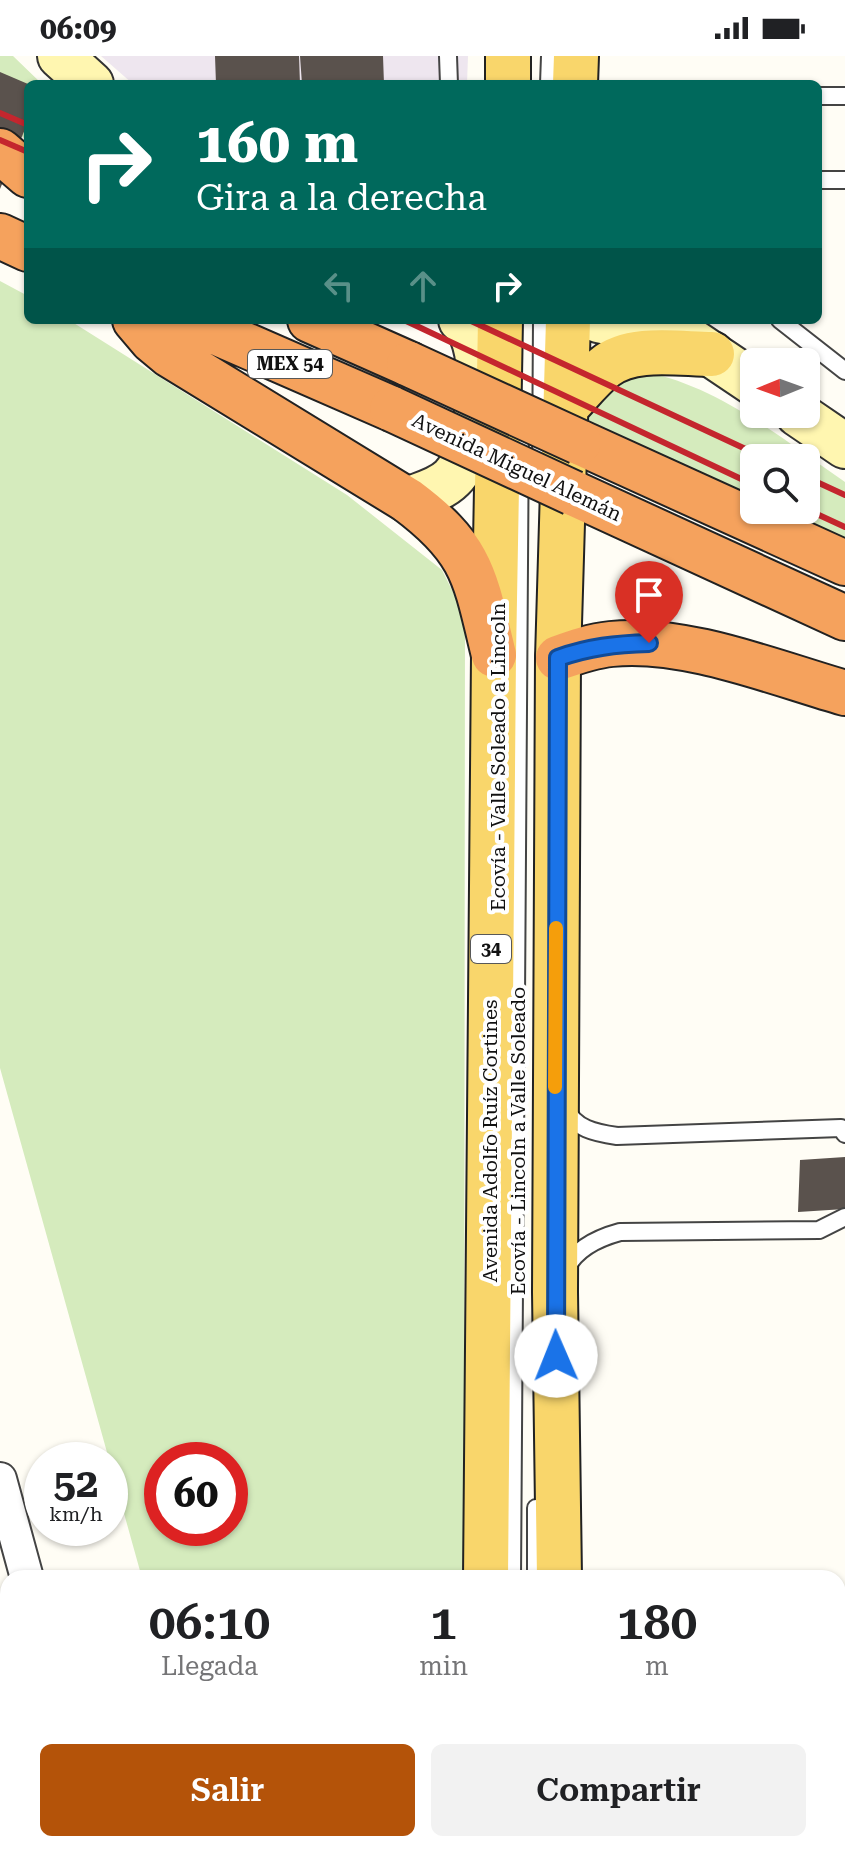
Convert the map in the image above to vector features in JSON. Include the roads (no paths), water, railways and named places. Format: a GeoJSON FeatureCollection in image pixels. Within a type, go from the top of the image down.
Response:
{"type":"FeatureCollection","features":[{"type":"Feature","properties":{"kind":"highway"},"geometry":{"type":"LineString","coordinates":[[0,151],[24,172]]}},
{"type":"Feature","properties":{"kind":"highway"},"geometry":{"type":"LineString","coordinates":[[0,179],[24,190]]}},
{"type":"Feature","properties":{"kind":"highway"},"geometry":{"type":"LineString","coordinates":[[0,236],[24,247]]}},
{"type":"Feature","properties":{"kind":"highway"},"geometry":{"type":"LineString","coordinates":[[138,324],[170,355],[407,500],[448,534],[466,559],[477,587],[494,655]]}},
{"type":"Feature","properties":{"kind":"highway","name":"Avenida Miguel Alemán"},"geometry":{"type":"LineString","coordinates":[[197,324],[392,409],[557,494],[845,618]]}},
{"type":"Feature","properties":{"kind":"highway","name":"MEX 54"},"geometry":{"type":"LineString","coordinates":[[319,324],[409,364],[572,425],[845,563]]}},
{"type":"Feature","properties":{"kind":"highway"},"geometry":{"type":"LineString","coordinates":[[558,658],[612,643],[649,643],[698,650],[845,693]]}},
{"type":"Feature","properties":{"kind":"main road"},"geometry":{"type":"LineString","coordinates":[[508,56],[508,80]]}},
{"type":"Feature","properties":{"kind":"main road"},"geometry":{"type":"LineString","coordinates":[[575,80],[576,56]]}},
{"type":"Feature","properties":{"kind":"main road","name":"Avenida Adolfo Ruíz Cortines"},"geometry":{"type":"LineString","coordinates":[[486,1570],[500,324]]}},
{"type":"Feature","properties":{"kind":"main road"},"geometry":{"type":"LineString","coordinates":[[559,1570],[555,1292],[558,658],[572,425],[568,324]]}},
{"type":"Feature","properties":{"kind":"main road"},"geometry":{"type":"LineString","coordinates":[[572,425],[606,365],[691,338]]}},
{"type":"Feature","properties":{"kind":"street"},"geometry":{"type":"LineString","coordinates":[[60,56],[87,80]]}},
{"type":"Feature","properties":{"kind":"street"},"geometry":{"type":"LineString","coordinates":[[407,500],[452,478],[470,448],[478,395],[477,348],[473,334],[464,324]]}},
{"type":"Feature","properties":{"kind":"street"},"geometry":{"type":"LineString","coordinates":[[619,324],[691,338],[740,373]]}},
{"type":"Feature","properties":{"kind":"street"},"geometry":{"type":"LineString","coordinates":[[819,428],[845,446]]}},
{"type":"Feature","properties":{"kind":"street"},"geometry":{"type":"LineString","coordinates":[[0,1479],[25,1570]]}},
{"type":"Feature","properties":{"kind":"lane"},"geometry":{"type":"LineString","coordinates":[[448,56],[449,80]]}},
{"type":"Feature","properties":{"kind":"lane"},"geometry":{"type":"LineString","coordinates":[[549,80],[550,56]]}},
{"type":"Feature","properties":{"kind":"lane"},"geometry":{"type":"LineString","coordinates":[[822,96],[845,96]]}},
{"type":"Feature","properties":{"kind":"lane"},"geometry":{"type":"LineString","coordinates":[[822,180],[845,180]]}},
{"type":"Feature","properties":{"kind":"lane"},"geometry":{"type":"LineString","coordinates":[[542,324],[557,494]]}},
{"type":"Feature","properties":{"kind":"lane"},"geometry":{"type":"LineString","coordinates":[[785,324],[845,371]]}},
{"type":"Feature","properties":{"kind":"lane","name":"Ecovía - Valle Soleado a Lincoln"},"geometry":{"type":"LineString","coordinates":[[512,1570],[520,400]]}},
{"type":"Feature","properties":{"kind":"lane"},"geometry":{"type":"LineString","coordinates":[[555,1084],[568,1113],[584,1129],[600,1134],[844,1130]]}},
{"type":"Feature","properties":{"kind":"lane"},"geometry":{"type":"LineString","coordinates":[[819,1230],[845,1217]]}},
{"type":"Feature","properties":{"kind":"lane"},"geometry":{"type":"LineString","coordinates":[[555,1292],[570,1260],[586,1246],[620,1232],[845,1231]]}},
{"type":"Feature","properties":{"kind":"lane"},"geometry":{"type":"LineString","coordinates":[[536,1498],[536,1570]]}},
{"type":"Feature","properties":{"kind":"railway"},"geometry":{"type":"LineString","coordinates":[[0,113],[24,123]]}},
{"type":"Feature","properties":{"kind":"railway"},"geometry":{"type":"LineString","coordinates":[[0,140],[24,150]]}},
{"type":"Feature","properties":{"kind":"railway"},"geometry":{"type":"LineString","coordinates":[[412,324],[740,478]]}},
{"type":"Feature","properties":{"kind":"railway"},"geometry":{"type":"LineString","coordinates":[[478,324],[740,446]]}},
{"type":"Feature","properties":{"kind":"railway"},"geometry":{"type":"LineString","coordinates":[[820,483],[845,495]]}},
{"type":"Feature","properties":{"kind":"railway"},"geometry":{"type":"LineString","coordinates":[[820,515],[845,527]]}}]}
